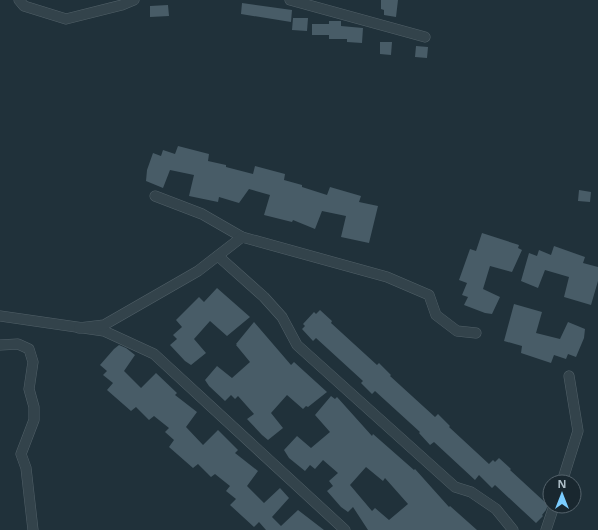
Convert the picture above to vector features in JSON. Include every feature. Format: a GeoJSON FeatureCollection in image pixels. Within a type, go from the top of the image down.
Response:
{"type":"FeatureCollection","features":[{"type":"Feature","properties":{"kind":"street"},"geometry":{"type":"LineString","coordinates":[[19,0],[24,6],[66,19],[134,0]]}},
{"type":"Feature","properties":{"kind":"street"},"geometry":{"type":"LineString","coordinates":[[290,0],[425,37]]}},
{"type":"Feature","properties":{"kind":"street"},"geometry":{"type":"LineString","coordinates":[[155,196],[202,214],[242,237],[387,278],[430,295],[436,314],[457,331],[476,334]]}},
{"type":"Feature","properties":{"kind":"street"},"geometry":{"type":"LineString","coordinates":[[80,328],[104,325],[198,271],[242,237]]}},
{"type":"Feature","properties":{"kind":"street"},"geometry":{"type":"LineString","coordinates":[[218,256],[264,297],[282,318],[297,345],[455,487],[470,492],[496,509],[513,530]]}},
{"type":"Feature","properties":{"kind":"street"},"geometry":{"type":"LineString","coordinates":[[0,316],[104,331],[154,354],[345,530]]}},
{"type":"Feature","properties":{"kind":"street"},"geometry":{"type":"LineString","coordinates":[[0,345],[18,344],[29,350],[33,362],[29,389],[34,407],[34,420],[22,454],[26,468],[33,530]]}},
{"type":"Feature","properties":{"kind":"street"},"geometry":{"type":"LineString","coordinates":[[565,474],[578,431],[569,376]]}},
{"type":"Feature","properties":{"kind":"street"},"geometry":{"type":"LineString","coordinates":[[546,530],[551,514]]}},
{"type":"Feature","properties":{"kind":"building"},"geometry":{"type":"Polygon","coordinates":[[[381,0],[398,0],[396,17],[384,15],[384,10],[381,9],[381,0]]]}},
{"type":"Feature","properties":{"kind":"building"},"geometry":{"type":"Polygon","coordinates":[[[242,3],[292,10],[291,22],[241,14],[242,3]]]}},
{"type":"Feature","properties":{"kind":"building"},"geometry":{"type":"Polygon","coordinates":[[[168,5],[169,16],[150,17],[150,6],[168,5]]]}},
{"type":"Feature","properties":{"kind":"building"},"geometry":{"type":"Polygon","coordinates":[[[293,18],[308,18],[307,31],[292,30],[293,18]]]}},
{"type":"Feature","properties":{"kind":"building"},"geometry":{"type":"Polygon","coordinates":[[[329,21],[341,21],[341,26],[363,28],[362,43],[347,42],[347,39],[329,39],[329,35],[312,35],[312,24],[329,24],[329,21]]]}},
{"type":"Feature","properties":{"kind":"building"},"geometry":{"type":"Polygon","coordinates":[[[380,42],[392,42],[391,55],[380,54],[380,42]]]}},
{"type":"Feature","properties":{"kind":"building"},"geometry":{"type":"Polygon","coordinates":[[[416,46],[428,47],[427,58],[415,57],[416,46]]]}},
{"type":"Feature","properties":{"kind":"building"},"geometry":{"type":"Polygon","coordinates":[[[178,146],[209,154],[208,161],[226,165],[226,167],[253,174],[255,166],[285,174],[284,180],[302,185],[302,187],[327,195],[330,187],[361,196],[359,202],[378,206],[369,243],[341,237],[346,216],[322,211],[315,229],[293,220],[292,222],[264,215],[270,195],[249,189],[239,203],[219,197],[218,202],[189,196],[194,175],[170,170],[163,188],[146,181],[147,170],[153,153],[161,156],[163,150],[175,154],[178,146]]]}},
{"type":"Feature","properties":{"kind":"building"},"geometry":{"type":"Polygon","coordinates":[[[579,190],[591,192],[590,202],[578,201],[579,190]]]}},
{"type":"Feature","properties":{"kind":"building"},"geometry":{"type":"Polygon","coordinates":[[[482,233],[519,245],[518,248],[522,250],[512,272],[490,266],[483,289],[500,297],[492,314],[464,305],[468,297],[462,295],[467,283],[459,280],[470,249],[476,251],[482,233]]]}},
{"type":"Feature","properties":{"kind":"building"},"geometry":{"type":"Polygon","coordinates":[[[554,246],[585,257],[583,263],[598,267],[598,281],[591,305],[564,297],[569,277],[545,270],[538,288],[521,281],[529,253],[537,256],[539,250],[551,255],[554,246]]]}},
{"type":"Feature","properties":{"kind":"building"},"geometry":{"type":"Polygon","coordinates":[[[217,288],[250,317],[227,336],[210,321],[194,339],[206,353],[191,365],[185,361],[170,345],[177,339],[173,335],[182,327],[176,320],[199,297],[204,302],[217,288]]]}},
{"type":"Feature","properties":{"kind":"building"},"geometry":{"type":"Polygon","coordinates":[[[514,304],[542,312],[536,333],[560,339],[568,322],[585,329],[584,338],[576,357],[568,354],[566,359],[554,355],[551,363],[521,353],[522,346],[504,341],[514,304]]]}},
{"type":"Feature","properties":{"kind":"building"},"geometry":{"type":"Polygon","coordinates":[[[320,310],[332,321],[331,323],[377,365],[379,363],[391,375],[390,376],[435,417],[438,414],[450,426],[449,427],[489,464],[493,460],[495,462],[499,458],[542,499],[543,516],[536,523],[495,485],[492,488],[479,475],[475,480],[434,442],[430,445],[419,433],[420,432],[375,391],[372,394],[361,383],[363,381],[316,338],[313,341],[302,329],[305,326],[303,324],[314,312],[316,314],[320,310]]]}},
{"type":"Feature","properties":{"kind":"building"},"geometry":{"type":"Polygon","coordinates":[[[254,322],[291,365],[294,362],[327,392],[308,407],[306,406],[303,409],[287,395],[271,413],[283,428],[268,440],[247,419],[254,414],[238,396],[235,399],[231,395],[225,401],[209,386],[205,380],[217,366],[232,378],[250,362],[236,344],[254,322]]]}},
{"type":"Feature","properties":{"kind":"building"},"geometry":{"type":"Polygon","coordinates":[[[119,345],[135,355],[124,371],[141,388],[156,373],[177,393],[175,395],[197,412],[186,427],[203,445],[218,430],[238,450],[235,453],[258,471],[247,486],[264,503],[280,488],[289,498],[272,517],[281,526],[298,510],[324,530],[266,530],[259,522],[254,527],[230,505],[236,499],[226,491],[230,486],[215,474],[211,477],[198,464],[193,468],[169,447],[174,440],[165,432],[169,428],[154,416],[149,420],[136,407],[131,411],[107,390],[113,383],[103,375],[107,371],[100,365],[119,345]]]}},
{"type":"Feature","properties":{"kind":"building"},"geometry":{"type":"Polygon","coordinates":[[[331,396],[335,399],[337,397],[372,436],[373,434],[414,470],[415,469],[449,507],[450,506],[477,530],[368,530],[353,507],[348,512],[341,507],[327,491],[333,486],[329,481],[338,473],[323,460],[315,469],[310,465],[305,471],[289,458],[284,450],[297,436],[311,448],[330,432],[315,415],[331,396]],[[366,467],[350,485],[372,511],[375,508],[389,520],[408,504],[385,478],[383,481],[366,467]]]}}]}
